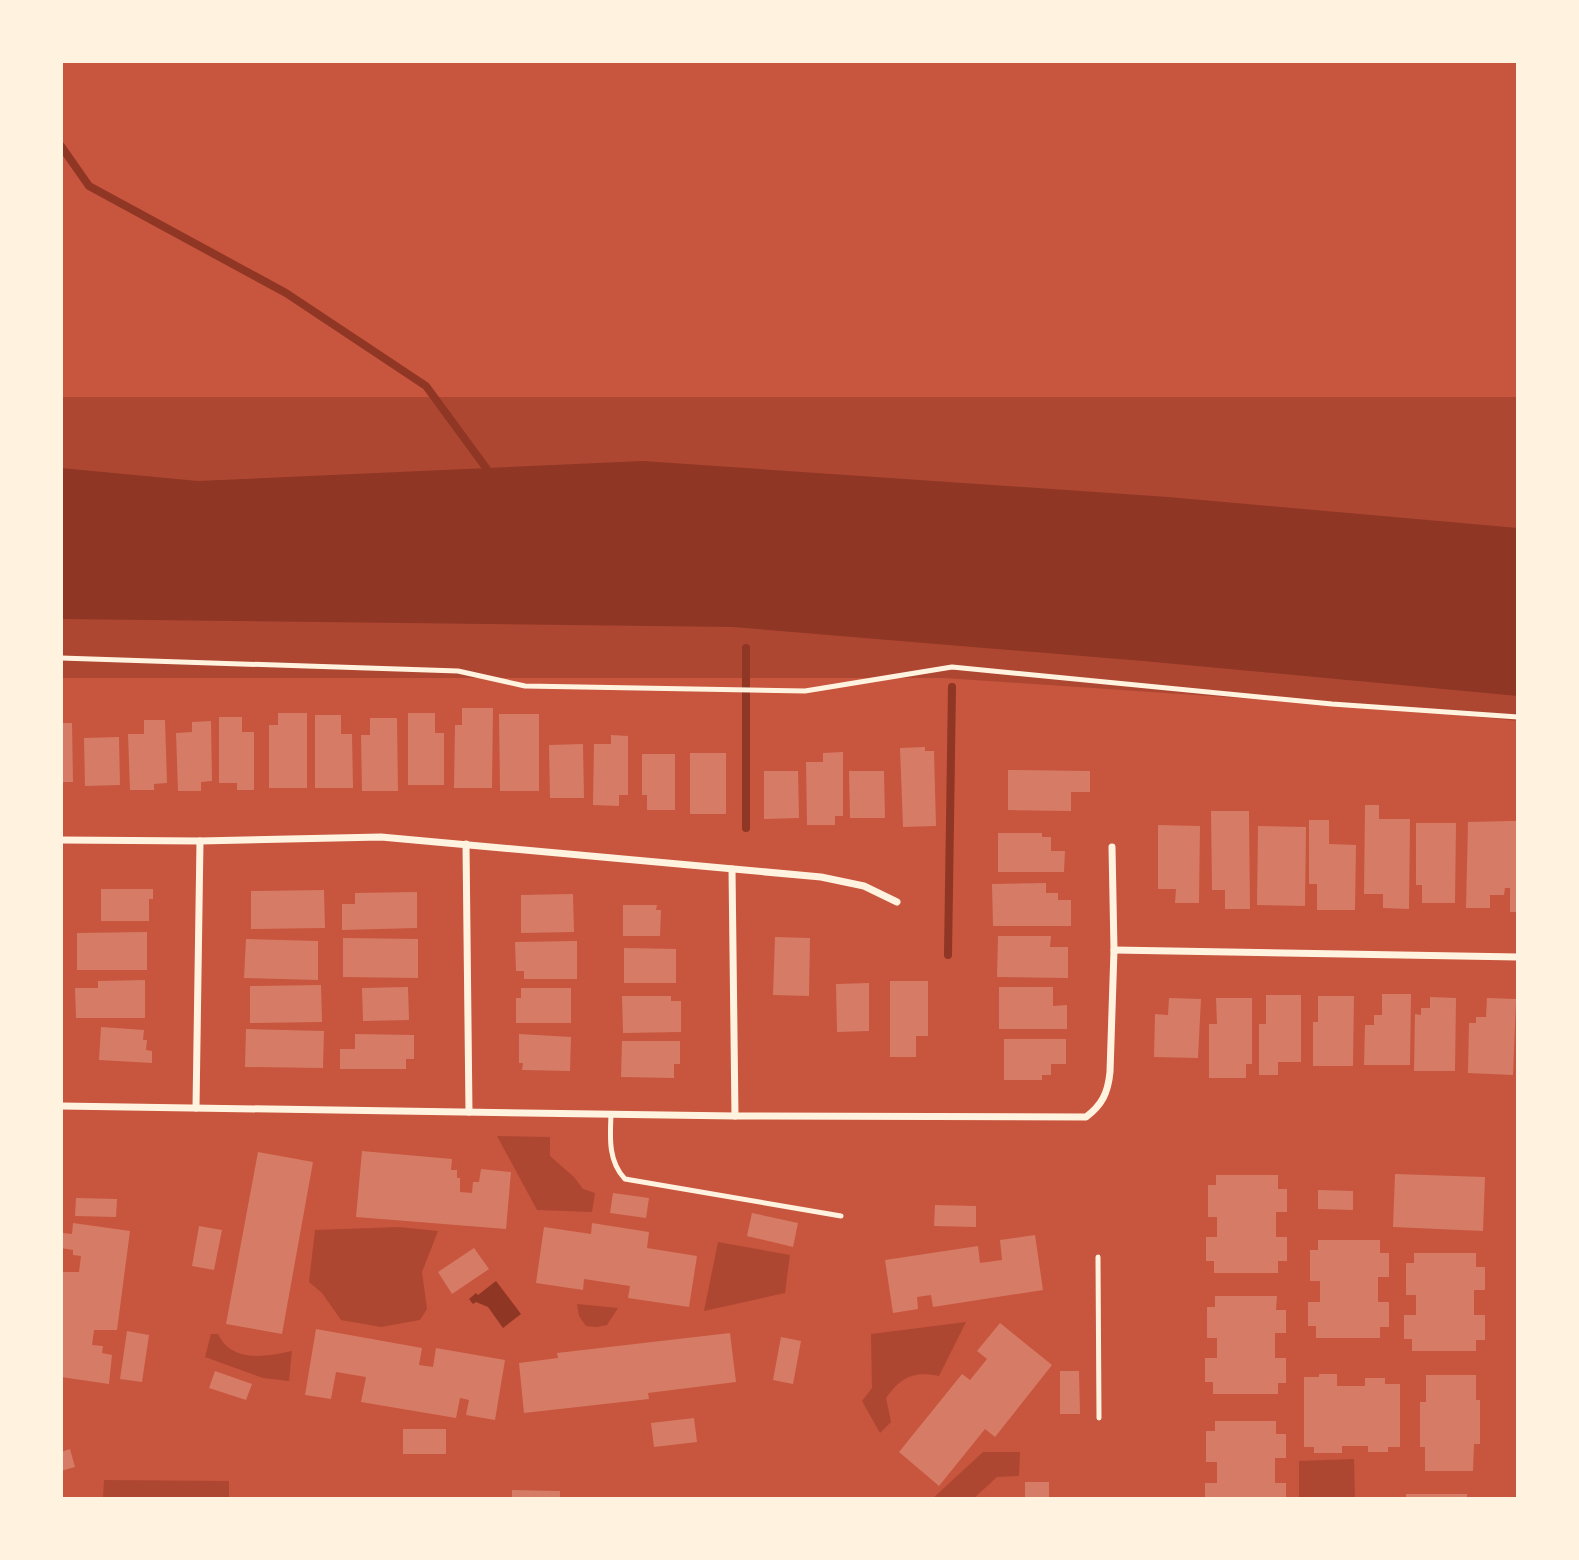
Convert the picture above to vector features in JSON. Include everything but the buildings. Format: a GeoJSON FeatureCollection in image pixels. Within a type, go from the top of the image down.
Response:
{"type":"FeatureCollection","features":[{"type":"Feature","properties":{"kind":"street"},"geometry":{"type":"LineString","coordinates":[[61,840],[201,841],[381,837],[821,877],[863,886],[897,902]]}},
{"type":"Feature","properties":{"kind":"street"},"geometry":{"type":"LineString","coordinates":[[196,1108],[201,841]]}},
{"type":"Feature","properties":{"kind":"street"},"geometry":{"type":"LineString","coordinates":[[466,844],[469,1112]]}},
{"type":"Feature","properties":{"kind":"street"},"geometry":{"type":"LineString","coordinates":[[61,1106],[611,1115],[1086,1117],[1103,1100],[1110,1072],[1114,950],[1112,847]]}},
{"type":"Feature","properties":{"kind":"street"},"geometry":{"type":"LineString","coordinates":[[733,869],[735,1116]]}},
{"type":"Feature","properties":{"kind":"street"},"geometry":{"type":"LineString","coordinates":[[1114,950],[1518,957]]}},
{"type":"Feature","properties":{"kind":"lane"},"geometry":{"type":"LineString","coordinates":[[61,658],[458,671],[525,686],[804,691],[952,667],[1332,704],[1518,717]]}},
{"type":"Feature","properties":{"kind":"lane"},"geometry":{"type":"LineString","coordinates":[[611,1115],[610,1142],[614,1163],[625,1179],[841,1216]]}},
{"type":"Feature","properties":{"kind":"lane"},"geometry":{"type":"LineString","coordinates":[[1098,1257],[1098,1418]]}},
{"type":"Feature","properties":{"kind":"shaded area"},"geometry":{"type":"Polygon","coordinates":[[[61,397],[1518,397],[1518,721],[1403,709],[944,678],[61,678],[61,397]]]}},
{"type":"Feature","properties":{"kind":"shaded area"},"geometry":{"type":"Polygon","coordinates":[[[643,461],[1168,497],[1518,528],[1518,696],[733,627],[61,619],[61,468],[198,481],[643,461]]]}},
{"type":"Feature","properties":{"kind":"shaded area"},"geometry":{"type":"Polygon","coordinates":[[[497,1136],[550,1137],[550,1156],[574,1177],[583,1189],[595,1193],[592,1212],[537,1210],[497,1136]]]}},
{"type":"Feature","properties":{"kind":"shaded area"},"geometry":{"type":"Polygon","coordinates":[[[399,1227],[438,1231],[422,1272],[427,1309],[420,1320],[381,1327],[341,1320],[322,1293],[309,1282],[315,1230],[399,1227]]]}},
{"type":"Feature","properties":{"kind":"shaded area"},"geometry":{"type":"Polygon","coordinates":[[[718,1242],[790,1255],[785,1293],[704,1311],[718,1242]]]}},
{"type":"Feature","properties":{"kind":"shaded area"},"geometry":{"type":"Polygon","coordinates":[[[496,1281],[521,1314],[503,1328],[488,1307],[476,1302],[473,1304],[469,1299],[496,1281]]]}},
{"type":"Feature","properties":{"kind":"shaded area"},"geometry":{"type":"Polygon","coordinates":[[[577,1304],[618,1308],[607,1325],[586,1326],[579,1316],[577,1304]]]}},
{"type":"Feature","properties":{"kind":"shaded area"},"geometry":{"type":"Polygon","coordinates":[[[966,1322],[939,1376],[922,1374],[908,1377],[886,1398],[891,1422],[880,1433],[862,1401],[872,1388],[871,1334],[966,1322]]]}},
{"type":"Feature","properties":{"kind":"shaded area"},"geometry":{"type":"Polygon","coordinates":[[[211,1334],[218,1334],[224,1343],[240,1354],[260,1356],[292,1351],[289,1381],[263,1378],[205,1357],[211,1334]]]}},
{"type":"Feature","properties":{"kind":"shaded area"},"geometry":{"type":"Polygon","coordinates":[[[983,1452],[1020,1452],[1019,1476],[997,1477],[973,1499],[932,1499],[983,1452]]]}},
{"type":"Feature","properties":{"kind":"shaded area"},"geometry":{"type":"Polygon","coordinates":[[[1354,1459],[1355,1499],[1299,1499],[1299,1461],[1354,1459]]]}},
{"type":"Feature","properties":{"kind":"shaded area"},"geometry":{"type":"Polygon","coordinates":[[[104,1480],[229,1481],[229,1499],[103,1499],[104,1480]]]}},
{"type":"Feature","properties":{"kind":"waterway"},"geometry":{"type":"LineString","coordinates":[[61,146],[89,186],[286,293],[426,386],[492,476]]}},
{"type":"Feature","properties":{"kind":"waterway"},"geometry":{"type":"LineString","coordinates":[[746,648],[746,828]]}},
{"type":"Feature","properties":{"kind":"waterway"},"geometry":{"type":"LineString","coordinates":[[948,955],[952,687]]}}]}
